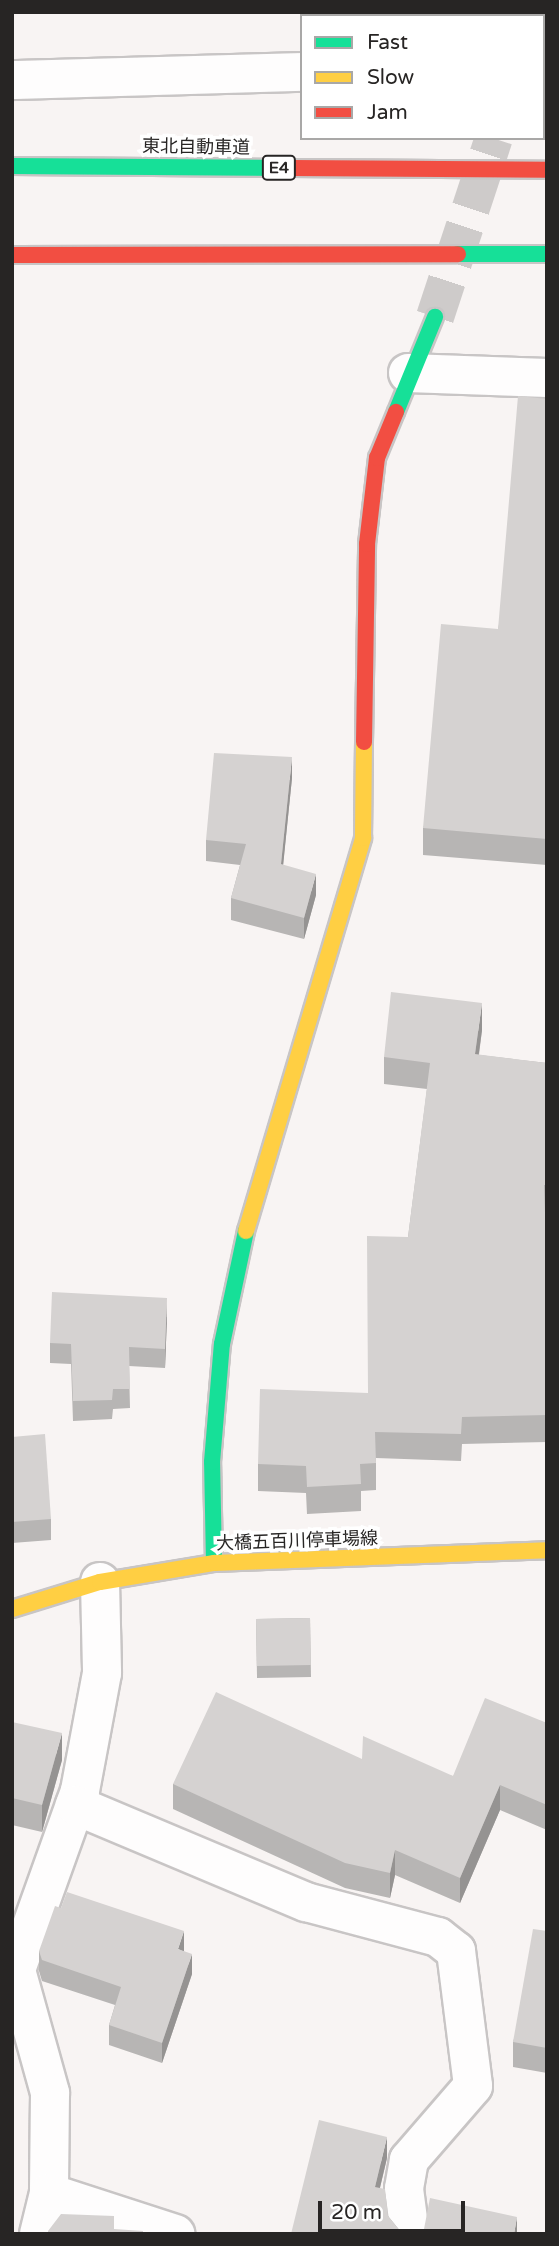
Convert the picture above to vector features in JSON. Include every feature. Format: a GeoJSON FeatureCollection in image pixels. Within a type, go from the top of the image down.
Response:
{"type":"FeatureCollection","features":[{"type":"Feature","properties":{"kind":"main road","name":"東北自動車道"},"geometry":{"type":"LineString","coordinates":[[12,166],[547,170]]}},
{"type":"Feature","properties":{"kind":"main road"},"geometry":{"type":"LineString","coordinates":[[12,254],[547,254]]}},
{"type":"Feature","properties":{"kind":"main road"},"geometry":{"type":"LineString","coordinates":[[214,1563],[212,1462],[222,1344],[249,1218],[363,838],[368,544],[377,458],[408,373],[435,317]]}},
{"type":"Feature","properties":{"kind":"main road","name":"大橋五百川停車場線"},"geometry":{"type":"LineString","coordinates":[[12,1609],[100,1582],[214,1563],[547,1550]]}},
{"type":"Feature","properties":{"kind":"street"},"geometry":{"type":"LineString","coordinates":[[12,80],[300,72]]}},
{"type":"Feature","properties":{"kind":"street"},"geometry":{"type":"LineString","coordinates":[[408,373],[547,379]]}},
{"type":"Feature","properties":{"kind":"street"},"geometry":{"type":"LineString","coordinates":[[39,2234],[49,2193],[50,2092],[16,1970],[75,1805],[102,1673],[100,1582]]}},
{"type":"Feature","properties":{"kind":"street"},"geometry":{"type":"LineString","coordinates":[[75,1805],[306,1902],[438,1937],[456,1951],[473,2086],[409,2160],[404,2189],[410,2234]]}},
{"type":"Feature","properties":{"kind":"street"},"geometry":{"type":"LineString","coordinates":[[49,2193],[175,2234]]}},
{"type":"Feature","properties":{"kind":"building"},"geometry":{"type":"Polygon","coordinates":[[[518,396],[547,399],[547,839],[423,828],[441,624],[498,629],[518,396]]]}},
{"type":"Feature","properties":{"kind":"building"},"geometry":{"type":"Polygon","coordinates":[[[214,753],[292,757],[281,864],[316,874],[304,918],[231,898],[246,844],[206,840],[214,753]]]}},
{"type":"Feature","properties":{"kind":"building"},"geometry":{"type":"Polygon","coordinates":[[[391,992],[482,1003],[475,1054],[547,1063],[547,1185],[544,1185],[547,1415],[462,1417],[461,1434],[375,1432],[376,1463],[360,1464],[361,1484],[307,1487],[306,1466],[258,1464],[260,1389],[368,1393],[367,1236],[408,1237],[430,1063],[384,1057],[391,992]]]}},
{"type":"Feature","properties":{"kind":"building"},"geometry":{"type":"Polygon","coordinates":[[[52,1292],[167,1298],[165,1349],[129,1347],[130,1389],[113,1389],[112,1400],[73,1401],[71,1344],[50,1343],[52,1292]]]}},
{"type":"Feature","properties":{"kind":"building"},"geometry":{"type":"Polygon","coordinates":[[[45,1434],[51,1519],[12,1522],[12,1437],[45,1434]]]}},
{"type":"Feature","properties":{"kind":"building"},"geometry":{"type":"Polygon","coordinates":[[[310,1618],[311,1665],[257,1666],[256,1619],[310,1618]]]}},
{"type":"Feature","properties":{"kind":"building"},"geometry":{"type":"Polygon","coordinates":[[[216,1692],[362,1759],[363,1736],[453,1776],[485,1698],[547,1723],[547,1805],[500,1785],[460,1878],[395,1850],[390,1873],[345,1863],[173,1784],[216,1692]]]}},
{"type":"Feature","properties":{"kind":"building"},"geometry":{"type":"Polygon","coordinates":[[[12,1722],[62,1733],[42,1805],[12,1798],[12,1722]]]}},
{"type":"Feature","properties":{"kind":"building"},"geometry":{"type":"Polygon","coordinates":[[[67,1892],[184,1931],[178,1949],[192,1954],[162,2043],[109,2025],[121,1987],[42,1960],[39,1951],[55,1906],[61,1908],[67,1892]]]}},
{"type":"Feature","properties":{"kind":"building"},"geometry":{"type":"Polygon","coordinates":[[[533,1929],[547,1931],[547,2048],[513,2042],[533,1929]]]}},
{"type":"Feature","properties":{"kind":"building"},"geometry":{"type":"Polygon","coordinates":[[[319,2120],[387,2137],[375,2187],[385,2189],[388,2216],[401,2232],[424,2229],[430,2198],[517,2217],[514,2234],[372,2234],[353,2230],[352,2234],[291,2234],[319,2120]]]}},
{"type":"Feature","properties":{"kind":"building"},"geometry":{"type":"Polygon","coordinates":[[[61,2214],[114,2216],[114,2229],[143,2231],[143,2234],[48,2234],[61,2214]]]}},
{"type":"Feature","properties":{"kind":"tunnel"},"geometry":{"type":"LineString","coordinates":[[435,317],[493,140]]}},
{"type":"Feature","properties":{"kind":"traffic: fast"},"geometry":{"type":"LineString","coordinates":[[12,166],[291,168]]}},
{"type":"Feature","properties":{"kind":"traffic: fast"},"geometry":{"type":"LineString","coordinates":[[458,254],[547,254]]}},
{"type":"Feature","properties":{"kind":"traffic: fast"},"geometry":{"type":"LineString","coordinates":[[396,412],[435,317]]}},
{"type":"Feature","properties":{"kind":"traffic: fast"},"geometry":{"type":"LineString","coordinates":[[214,1563],[212,1462],[222,1344],[246,1231]]}},
{"type":"Feature","properties":{"kind":"traffic: slow"},"geometry":{"type":"LineString","coordinates":[[246,1231],[363,838],[364,742]]}},
{"type":"Feature","properties":{"kind":"traffic: slow"},"geometry":{"type":"LineString","coordinates":[[12,1609],[100,1582],[214,1563],[547,1550]]}},
{"type":"Feature","properties":{"kind":"traffic: jam"},"geometry":{"type":"LineString","coordinates":[[545,22],[547,19]]}},
{"type":"Feature","properties":{"kind":"traffic: jam"},"geometry":{"type":"LineString","coordinates":[[291,168],[547,170]]}},
{"type":"Feature","properties":{"kind":"traffic: jam"},"geometry":{"type":"LineString","coordinates":[[12,255],[458,254]]}},
{"type":"Feature","properties":{"kind":"traffic: jam"},"geometry":{"type":"LineString","coordinates":[[364,742],[367,544],[377,458],[396,412]]}}]}
